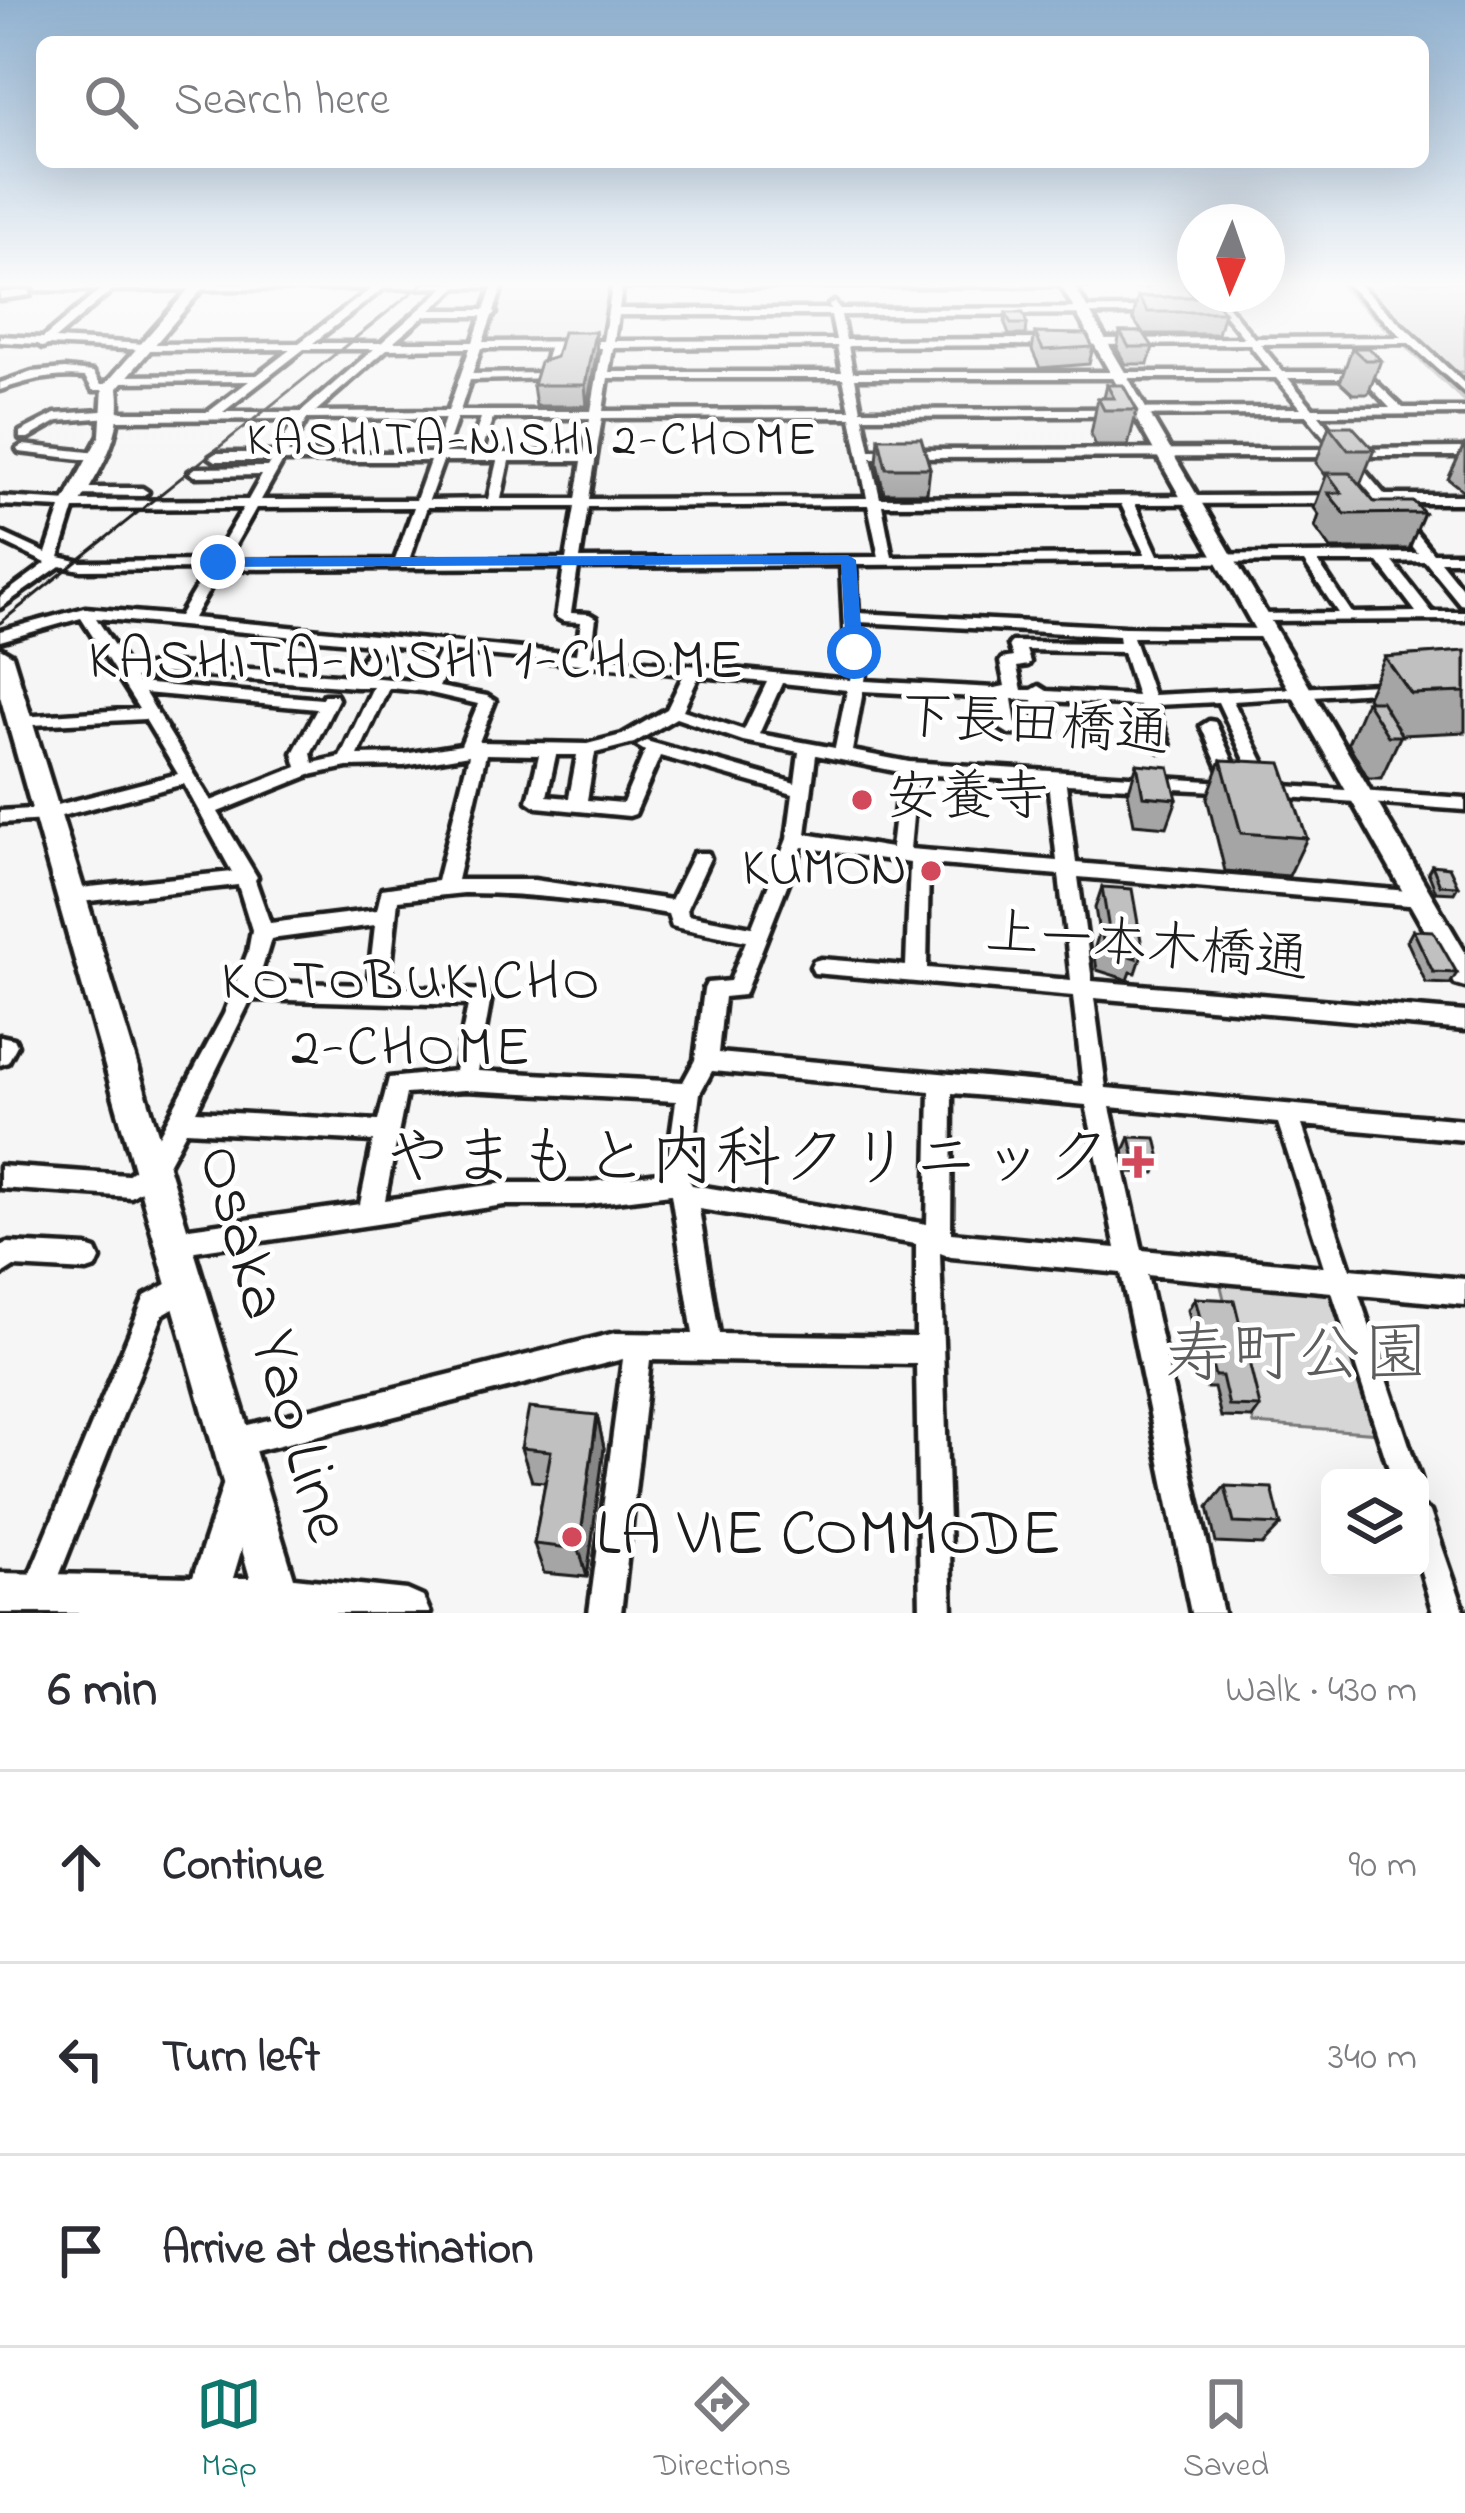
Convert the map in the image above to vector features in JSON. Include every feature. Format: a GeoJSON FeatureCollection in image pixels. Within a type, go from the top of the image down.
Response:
{"type":"FeatureCollection","features":[{"type":"Feature","properties":{"kind":"main road","name":"Osaka Yao Line"},"geometry":{"type":"LineString","coordinates":[[0,655],[12,714],[175,1242],[279,1606],[407,1613]]}},
{"type":"Feature","properties":{"kind":"street"},"geometry":{"type":"LineString","coordinates":[[2,368],[27,374],[89,374],[109,357]]}},
{"type":"Feature","properties":{"kind":"street"},"geometry":{"type":"LineString","coordinates":[[0,604],[54,561],[73,501],[116,414],[113,383],[137,357]]}},
{"type":"Feature","properties":{"kind":"street"},"geometry":{"type":"LineString","coordinates":[[209,417],[286,357]]}},
{"type":"Feature","properties":{"kind":"street"},"geometry":{"type":"LineString","coordinates":[[184,621],[303,416],[368,357]]}},
{"type":"Feature","properties":{"kind":"street"},"geometry":{"type":"LineString","coordinates":[[401,562],[474,357]]}},
{"type":"Feature","properties":{"kind":"street"},"geometry":{"type":"LineString","coordinates":[[466,377],[547,376],[552,357]]}},
{"type":"Feature","properties":{"kind":"street"},"geometry":{"type":"LineString","coordinates":[[583,658],[589,618],[563,617],[608,357]]}},
{"type":"Feature","properties":{"kind":"street"},"geometry":{"type":"LineString","coordinates":[[845,357],[886,559]]}},
{"type":"Feature","properties":{"kind":"street"},"geometry":{"type":"LineString","coordinates":[[962,357],[968,375]]}},
{"type":"Feature","properties":{"kind":"street"},"geometry":{"type":"LineString","coordinates":[[1010,357],[1018,375]]}},
{"type":"Feature","properties":{"kind":"street"},"geometry":{"type":"LineString","coordinates":[[1109,357],[1465,976]]}},
{"type":"Feature","properties":{"kind":"street"},"geometry":{"type":"LineString","coordinates":[[1267,357],[1465,601]]}},
{"type":"Feature","properties":{"kind":"street"},"geometry":{"type":"LineString","coordinates":[[1427,357],[1465,390]]}},
{"type":"Feature","properties":{"kind":"street"},"geometry":{"type":"LineString","coordinates":[[0,387],[27,374]]}},
{"type":"Feature","properties":{"kind":"street"},"geometry":{"type":"LineString","coordinates":[[89,374],[97,388],[113,383],[258,378]]}},
{"type":"Feature","properties":{"kind":"street"},"geometry":{"type":"LineString","coordinates":[[1448,374],[1465,374]]}},
{"type":"Feature","properties":{"kind":"street"},"geometry":{"type":"LineString","coordinates":[[605,375],[1365,375],[1400,411]]}},
{"type":"Feature","properties":{"kind":"street"},"geometry":{"type":"LineString","coordinates":[[983,375],[997,413]]}},
{"type":"Feature","properties":{"kind":"street"},"geometry":{"type":"LineString","coordinates":[[508,415],[519,377]]}},
{"type":"Feature","properties":{"kind":"street"},"geometry":{"type":"LineString","coordinates":[[27,438],[55,418],[116,414],[1465,411]]}},
{"type":"Feature","properties":{"kind":"street"},"geometry":{"type":"LineString","coordinates":[[474,457],[488,415]]}},
{"type":"Feature","properties":{"kind":"street"},"geometry":{"type":"LineString","coordinates":[[27,438],[55,434]]}},
{"type":"Feature","properties":{"kind":"street"},"geometry":{"type":"LineString","coordinates":[[27,438],[98,457]]}},
{"type":"Feature","properties":{"kind":"street"},"geometry":{"type":"LineString","coordinates":[[865,454],[1465,452]]}},
{"type":"Feature","properties":{"kind":"street"},"geometry":{"type":"LineString","coordinates":[[493,504],[504,457]]}},
{"type":"Feature","properties":{"kind":"street"},"geometry":{"type":"LineString","coordinates":[[216,458],[591,457]]}},
{"type":"Feature","properties":{"kind":"street"},"geometry":{"type":"LineString","coordinates":[[195,472],[272,471]]}},
{"type":"Feature","properties":{"kind":"street"},"geometry":{"type":"LineString","coordinates":[[73,501],[142,492]]}},
{"type":"Feature","properties":{"kind":"street"},"geometry":{"type":"LineString","coordinates":[[0,501],[253,505],[1465,499]]}},
{"type":"Feature","properties":{"kind":"street"},"geometry":{"type":"LineString","coordinates":[[1126,500],[1153,558]]}},
{"type":"Feature","properties":{"kind":"street"},"geometry":{"type":"LineString","coordinates":[[0,536],[54,561],[80,566],[1465,557]]}},
{"type":"Feature","properties":{"kind":"street"},"geometry":{"type":"LineString","coordinates":[[1382,557],[1427,616]]}},
{"type":"Feature","properties":{"kind":"street"},"geometry":{"type":"LineString","coordinates":[[1308,558],[1348,617]]}},
{"type":"Feature","properties":{"kind":"street"},"geometry":{"type":"LineString","coordinates":[[842,756],[860,686],[848,560]]}},
{"type":"Feature","properties":{"kind":"street"},"geometry":{"type":"LineString","coordinates":[[0,1177],[131,1186],[152,1171],[243,990],[263,932],[247,877],[85,612]]}},
{"type":"Feature","properties":{"kind":"street"},"geometry":{"type":"LineString","coordinates":[[0,636],[85,612],[860,686],[1008,690],[1144,701],[1417,684]]}},
{"type":"Feature","properties":{"kind":"street"},"geometry":{"type":"LineString","coordinates":[[1039,692],[1048,731],[1009,729],[1008,662],[1022,662],[1017,645],[1127,640],[1348,617],[1465,616]]}},
{"type":"Feature","properties":{"kind":"street"},"geometry":{"type":"LineString","coordinates":[[854,617],[1127,640]]}},
{"type":"Feature","properties":{"kind":"street"},"geometry":{"type":"LineString","coordinates":[[306,770],[302,753],[327,705],[382,640]]}},
{"type":"Feature","properties":{"kind":"street"},"geometry":{"type":"LineString","coordinates":[[1127,640],[1161,746]]}},
{"type":"Feature","properties":{"kind":"street"},"geometry":{"type":"LineString","coordinates":[[430,687],[451,645]]}},
{"type":"Feature","properties":{"kind":"street"},"geometry":{"type":"LineString","coordinates":[[127,681],[163,668],[430,687],[488,701],[473,748],[446,884]]}},
{"type":"Feature","properties":{"kind":"street"},"geometry":{"type":"LineString","coordinates":[[205,810],[306,770],[347,761],[404,760],[473,748],[587,750],[628,739],[674,712],[695,668]]}},
{"type":"Feature","properties":{"kind":"street"},"geometry":{"type":"LineString","coordinates":[[749,737],[777,677]]}},
{"type":"Feature","properties":{"kind":"street"},"geometry":{"type":"LineString","coordinates":[[127,681],[327,705]]}},
{"type":"Feature","properties":{"kind":"street"},"geometry":{"type":"LineString","coordinates":[[347,761],[383,683]]}},
{"type":"Feature","properties":{"kind":"street"},"geometry":{"type":"LineString","coordinates":[[1223,696],[1269,791]]}},
{"type":"Feature","properties":{"kind":"street","name":"下長田橋通"},"geometry":{"type":"LineString","coordinates":[[674,712],[749,737],[909,768],[1465,805]]}},
{"type":"Feature","properties":{"kind":"street"},"geometry":{"type":"LineString","coordinates":[[12,714],[147,714]]}},
{"type":"Feature","properties":{"kind":"street"},"geometry":{"type":"LineString","coordinates":[[1209,726],[1236,788]]}},
{"type":"Feature","properties":{"kind":"street"},"geometry":{"type":"LineString","coordinates":[[628,739],[802,791]]}},
{"type":"Feature","properties":{"kind":"street"},"geometry":{"type":"LineString","coordinates":[[549,749],[537,801],[629,810],[654,749]]}},
{"type":"Feature","properties":{"kind":"street"},"geometry":{"type":"LineString","coordinates":[[578,803],[587,750]]}},
{"type":"Feature","properties":{"kind":"street"},"geometry":{"type":"LineString","coordinates":[[708,1347],[681,1189],[688,1092],[706,1060],[714,989],[736,989],[796,839],[808,750]]}},
{"type":"Feature","properties":{"kind":"street"},"geometry":{"type":"LineString","coordinates":[[909,768],[916,975]]}},
{"type":"Feature","properties":{"kind":"street"},"geometry":{"type":"LineString","coordinates":[[1056,776],[1096,1097],[1207,1613]]}},
{"type":"Feature","properties":{"kind":"street"},"geometry":{"type":"LineString","coordinates":[[0,818],[46,814],[185,778]]}},
{"type":"Feature","properties":{"kind":"street"},"geometry":{"type":"LineString","coordinates":[[796,839],[910,856],[1420,899]]}},
{"type":"Feature","properties":{"kind":"street"},"geometry":{"type":"LineString","coordinates":[[701,858],[677,908],[679,921],[755,935]]}},
{"type":"Feature","properties":{"kind":"street"},"geometry":{"type":"LineString","coordinates":[[71,896],[247,877]]}},
{"type":"Feature","properties":{"kind":"street"},"geometry":{"type":"LineString","coordinates":[[377,995],[389,895],[446,884],[518,882],[677,908]]}},
{"type":"Feature","properties":{"kind":"street"},"geometry":{"type":"LineString","coordinates":[[263,932],[388,916]]}},
{"type":"Feature","properties":{"kind":"street","name":"上一本木橋通"},"geometry":{"type":"LineString","coordinates":[[821,967],[1465,1021]]}},
{"type":"Feature","properties":{"kind":"street"},"geometry":{"type":"LineString","coordinates":[[243,990],[480,997],[465,1080]]}},
{"type":"Feature","properties":{"kind":"street"},"geometry":{"type":"LineString","coordinates":[[0,1045],[6,1046],[0,1056]]}},
{"type":"Feature","properties":{"kind":"street"},"geometry":{"type":"LineString","coordinates":[[706,1060],[1465,1130]]}},
{"type":"Feature","properties":{"kind":"street"},"geometry":{"type":"LineString","coordinates":[[370,1214],[397,1085],[465,1080],[688,1092]]}},
{"type":"Feature","properties":{"kind":"street"},"geometry":{"type":"LineString","coordinates":[[936,1613],[926,1248],[940,1234],[941,1082]]}},
{"type":"Feature","properties":{"kind":"street"},"geometry":{"type":"LineString","coordinates":[[1287,1114],[1403,1469]]}},
{"type":"Feature","properties":{"kind":"street"},"geometry":{"type":"LineString","coordinates":[[178,1120],[387,1132]]}},
{"type":"Feature","properties":{"kind":"street"},"geometry":{"type":"LineString","coordinates":[[175,1242],[504,1194],[681,1189],[919,1233],[933,1240],[1465,1292]]}},
{"type":"Feature","properties":{"kind":"street"},"geometry":{"type":"LineString","coordinates":[[0,1264],[8,1256],[87,1259]]}},
{"type":"Feature","properties":{"kind":"street"},"geometry":{"type":"LineString","coordinates":[[187,1286],[154,1305],[18,1594],[279,1606]]}},
{"type":"Feature","properties":{"kind":"street"},"geometry":{"type":"LineString","coordinates":[[203,1606],[237,1461],[615,1346],[929,1351]]}},
{"type":"Feature","properties":{"kind":"street"},"geometry":{"type":"LineString","coordinates":[[604,1613],[638,1347]]}},
{"type":"Feature","properties":{"kind":"street"},"geometry":{"type":"LineString","coordinates":[[1429,1550],[1449,1613]]}},
{"type":"Feature","properties":{"kind":"green space"},"geometry":{"type":"Polygon","coordinates":[[[1437,357],[1465,357],[1465,372],[1453,372],[1437,357]]]}},
{"type":"Feature","properties":{"kind":"green space","name":"寿町公園"},"geometry":{"type":"Polygon","coordinates":[[[1219,1278],[1326,1285],[1340,1299],[1381,1433],[1254,1424],[1219,1278]]]}},
{"type":"Feature","properties":{"kind":"building"},"geometry":{"type":"Polygon","coordinates":[[[590,357],[585,385],[533,385],[540,362],[590,357]]]}},
{"type":"Feature","properties":{"kind":"building"},"geometry":{"type":"Polygon","coordinates":[[[1107,385],[1123,385],[1137,410],[1104,410],[1098,398],[1114,398],[1107,385]]]}},
{"type":"Feature","properties":{"kind":"building"},"geometry":{"type":"Polygon","coordinates":[[[1329,426],[1352,426],[1374,450],[1348,450],[1329,426]]]}},
{"type":"Feature","properties":{"kind":"building"},"geometry":{"type":"Polygon","coordinates":[[[879,438],[921,438],[930,468],[886,468],[879,438]]]}},
{"type":"Feature","properties":{"kind":"building"},"geometry":{"type":"Polygon","coordinates":[[[1327,473],[1350,473],[1374,502],[1414,502],[1424,513],[1345,514],[1328,493],[1342,493],[1327,473]]]}},
{"type":"Feature","properties":{"kind":"building"},"geometry":{"type":"Polygon","coordinates":[[[1465,651],[1465,692],[1411,694],[1385,657],[1465,651]]]}},
{"type":"Feature","properties":{"kind":"building"},"geometry":{"type":"Polygon","coordinates":[[[1366,701],[1381,701],[1402,736],[1388,736],[1366,701]]]}},
{"type":"Feature","properties":{"kind":"building"},"geometry":{"type":"Polygon","coordinates":[[[1221,760],[1281,763],[1307,838],[1241,833],[1221,760]]]}},
{"type":"Feature","properties":{"kind":"building"},"geometry":{"type":"Polygon","coordinates":[[[1137,764],[1169,767],[1177,799],[1143,796],[1137,764]]]}},
{"type":"Feature","properties":{"kind":"building"},"geometry":{"type":"Polygon","coordinates":[[[1432,865],[1449,867],[1458,886],[1440,885],[1432,865]]]}},
{"type":"Feature","properties":{"kind":"building"},"geometry":{"type":"Polygon","coordinates":[[[1102,887],[1132,889],[1143,952],[1135,951],[1136,958],[1104,948],[1101,929],[1109,930],[1102,887]]]}},
{"type":"Feature","properties":{"kind":"building"},"geometry":{"type":"Polygon","coordinates":[[[1413,930],[1433,931],[1457,973],[1433,972],[1413,930]]]}},
{"type":"Feature","properties":{"kind":"building"},"geometry":{"type":"Polygon","coordinates":[[[1130,1137],[1156,1138],[1161,1159],[1135,1159],[1130,1137]]]}},
{"type":"Feature","properties":{"kind":"building"},"geometry":{"type":"Polygon","coordinates":[[[1195,1298],[1234,1300],[1260,1407],[1229,1406],[1222,1376],[1215,1376],[1195,1298]]]}},
{"type":"Feature","properties":{"kind":"building"},"geometry":{"type":"Polygon","coordinates":[[[529,1408],[597,1415],[579,1549],[534,1544],[551,1451],[521,1448],[529,1408]]]}},
{"type":"Feature","properties":{"kind":"building"},"geometry":{"type":"Polygon","coordinates":[[[1225,1486],[1272,1488],[1281,1525],[1234,1523],[1225,1486]]]}},
{"type":"Feature","properties":{"kind":"waterway"},"geometry":{"type":"LineString","coordinates":[[1422,357],[1465,398]]}},
{"type":"Feature","properties":{"kind":"railway"},"geometry":{"type":"LineString","coordinates":[[0,623],[331,357]]}},
{"type":"Feature","properties":{"kind":"place","name":"安養寺"},"geometry":{"type":"Point","coordinates":[862,800]}},
{"type":"Feature","properties":{"kind":"place","name":"KUMON"},"geometry":{"type":"Point","coordinates":[931,871]}},
{"type":"Feature","properties":{"kind":"place","name":"やまもと内科クリニック"},"geometry":{"type":"Point","coordinates":[1138,1162]}},
{"type":"Feature","properties":{"kind":"place","name":"LA VIE COMMODE"},"geometry":{"type":"Point","coordinates":[572,1537]}},
{"type":"Feature","properties":{"kind":"district","name":"KASHITA-NISHI 2-CHOME"},"geometry":{"type":"Point","coordinates":[533,442]}},
{"type":"Feature","properties":{"kind":"district","name":"KASHITA-NISHI 1-CHOME"},"geometry":{"type":"Point","coordinates":[417,663]}},
{"type":"Feature","properties":{"kind":"district","name":"KOTOBUKICHO 2-CHOME"},"geometry":{"type":"Point","coordinates":[412,1017]}},
{"type":"Feature","properties":{"kind":"route"},"geometry":{"type":"LineString","coordinates":[[218,562],[848,560],[854,652]]}}]}
